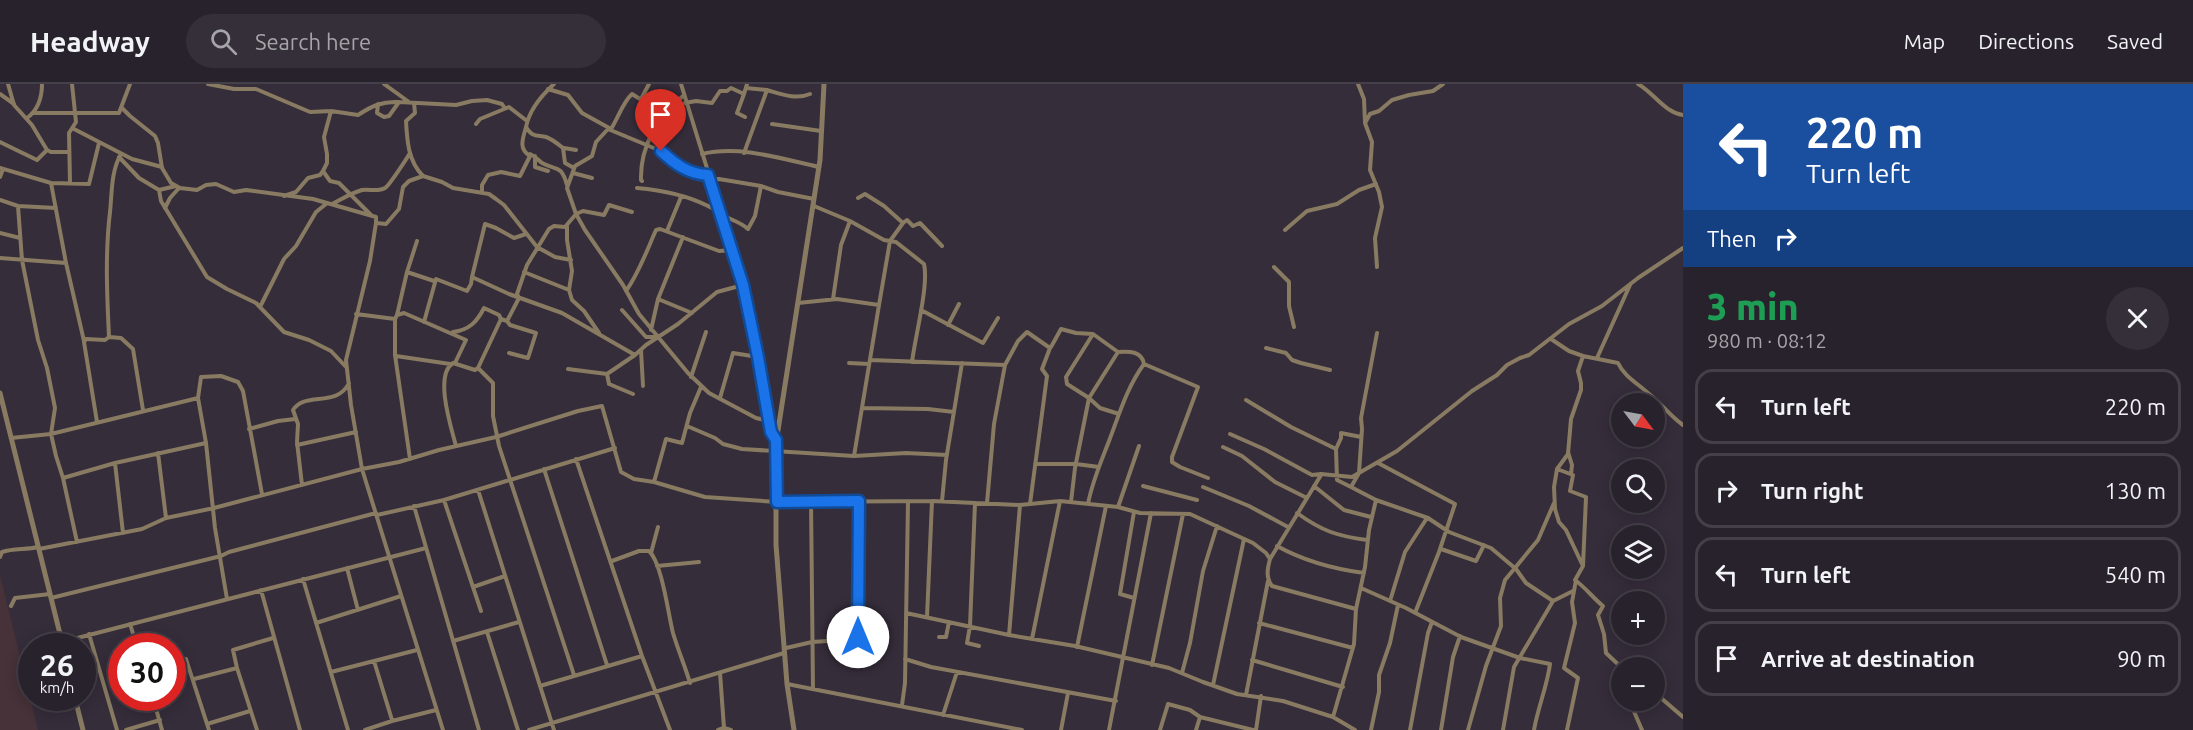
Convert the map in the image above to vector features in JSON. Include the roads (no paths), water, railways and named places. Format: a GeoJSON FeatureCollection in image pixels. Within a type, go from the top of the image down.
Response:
{"type":"FeatureCollection","features":[{"type":"Feature","properties":{"kind":"street"},"geometry":{"type":"LineString","coordinates":[[8,84],[14,105]]}},
{"type":"Feature","properties":{"kind":"street"},"geometry":{"type":"LineString","coordinates":[[27,118],[33,113],[40,98],[42,84]]}},
{"type":"Feature","properties":{"kind":"street"},"geometry":{"type":"LineString","coordinates":[[70,183],[69,133],[74,129],[76,122],[72,84]]}},
{"type":"Feature","properties":{"kind":"street"},"geometry":{"type":"LineString","coordinates":[[33,113],[118,114],[121,112],[130,84]]}},
{"type":"Feature","properties":{"kind":"street"},"geometry":{"type":"LineString","coordinates":[[208,84],[234,89],[256,89],[310,112],[331,111],[358,115],[385,101],[456,105],[487,100],[514,110],[527,121]]}},
{"type":"Feature","properties":{"kind":"street"},"geometry":{"type":"LineString","coordinates":[[384,84],[411,103],[415,113],[406,121],[410,153],[423,176],[453,188],[489,194],[504,205],[537,247],[555,258],[571,261]]}},
{"type":"Feature","properties":{"kind":"street"},"geometry":{"type":"LineString","coordinates":[[554,84],[543,94],[527,121],[522,147],[525,153],[564,173],[567,191],[576,214],[639,314],[691,377],[701,387],[720,398],[756,418],[769,421]]}},
{"type":"Feature","properties":{"kind":"street"},"geometry":{"type":"LineString","coordinates":[[641,100],[649,84]]}},
{"type":"Feature","properties":{"kind":"street"},"geometry":{"type":"LineString","coordinates":[[681,84],[743,285],[771,432],[776,440]]}},
{"type":"Feature","properties":{"kind":"street"},"geometry":{"type":"LineString","coordinates":[[794,730],[776,545],[776,440],[819,167],[824,84]]}},
{"type":"Feature","properties":{"kind":"street"},"geometry":{"type":"LineString","coordinates":[[1358,84],[1364,99],[1365,123],[1372,142],[1370,170],[1374,176],[1382,207],[1375,238],[1377,267]]}},
{"type":"Feature","properties":{"kind":"street"},"geometry":{"type":"LineString","coordinates":[[1365,123],[1370,114],[1379,111],[1392,100],[1443,84]]}},
{"type":"Feature","properties":{"kind":"street"},"geometry":{"type":"LineString","coordinates":[[1638,84],[1675,114],[1683,116]]}},
{"type":"Feature","properties":{"kind":"street"},"geometry":{"type":"LineString","coordinates":[[745,117],[737,113],[746,86],[788,96],[803,97],[810,94]]}},
{"type":"Feature","properties":{"kind":"street"},"geometry":{"type":"LineString","coordinates":[[685,103],[696,101],[712,103],[720,91],[727,91],[731,88],[744,94]]}},
{"type":"Feature","properties":{"kind":"street"},"geometry":{"type":"LineString","coordinates":[[548,89],[568,95],[582,113],[611,129],[661,151],[686,170],[695,174],[708,175]]}},
{"type":"Feature","properties":{"kind":"street"},"geometry":{"type":"LineString","coordinates":[[744,153],[767,90]]}},
{"type":"Feature","properties":{"kind":"street"},"geometry":{"type":"LineString","coordinates":[[0,94],[27,118],[47,150],[69,152]]}},
{"type":"Feature","properties":{"kind":"street"},"geometry":{"type":"LineString","coordinates":[[567,185],[576,164],[592,156],[596,142],[608,129],[611,129],[626,99],[632,94],[648,104],[645,120],[657,125]]}},
{"type":"Feature","properties":{"kind":"street"},"geometry":{"type":"LineString","coordinates":[[642,181],[640,180],[640,165],[646,145],[666,113],[683,96]]}},
{"type":"Feature","properties":{"kind":"street"},"geometry":{"type":"LineString","coordinates":[[378,104],[377,113],[384,117],[389,116],[399,102]]}},
{"type":"Feature","properties":{"kind":"street"},"geometry":{"type":"LineString","coordinates":[[476,124],[480,119],[497,113],[504,107]]}},
{"type":"Feature","properties":{"kind":"street"},"geometry":{"type":"LineString","coordinates":[[122,108],[155,136],[162,168],[171,183],[177,187]]}},
{"type":"Feature","properties":{"kind":"street"},"geometry":{"type":"LineString","coordinates":[[284,196],[296,192],[308,178],[320,175],[327,164],[324,137],[331,111]]}},
{"type":"Feature","properties":{"kind":"street"},"geometry":{"type":"LineString","coordinates":[[772,124],[822,131]]}},
{"type":"Feature","properties":{"kind":"street"},"geometry":{"type":"LineString","coordinates":[[526,127],[538,138],[546,137],[563,148],[576,150]]}},
{"type":"Feature","properties":{"kind":"street"},"geometry":{"type":"LineString","coordinates":[[74,129],[120,155],[162,168]]}},
{"type":"Feature","properties":{"kind":"street"},"geometry":{"type":"LineString","coordinates":[[0,142],[37,160],[47,150]]}},
{"type":"Feature","properties":{"kind":"street"},"geometry":{"type":"LineString","coordinates":[[0,177],[1,168],[51,183],[90,183],[99,143]]}},
{"type":"Feature","properties":{"kind":"street"},"geometry":{"type":"LineString","coordinates":[[563,148],[565,163],[573,170],[592,178]]}},
{"type":"Feature","properties":{"kind":"street"},"geometry":{"type":"LineString","coordinates":[[701,154],[729,151],[765,155],[819,167]]}},
{"type":"Feature","properties":{"kind":"street"},"geometry":{"type":"LineString","coordinates":[[260,307],[288,253],[296,246],[316,212],[350,194],[364,190],[383,190],[390,184],[410,153]]}},
{"type":"Feature","properties":{"kind":"street"},"geometry":{"type":"LineString","coordinates":[[120,155],[139,178],[159,190],[177,187],[197,190],[206,184],[216,184],[234,192],[246,190],[299,197],[376,217],[370,261],[346,360],[347,369],[362,469],[443,730]]}},
{"type":"Feature","properties":{"kind":"street"},"geometry":{"type":"LineString","coordinates":[[109,337],[107,236],[110,196],[120,155]]}},
{"type":"Feature","properties":{"kind":"street"},"geometry":{"type":"LineString","coordinates":[[532,156],[535,166],[548,171]]}},
{"type":"Feature","properties":{"kind":"street"},"geometry":{"type":"LineString","coordinates":[[482,193],[482,185],[486,177],[501,172],[520,176],[532,156]]}},
{"type":"Feature","properties":{"kind":"street"},"geometry":{"type":"LineString","coordinates":[[323,171],[330,181],[339,183],[371,216]]}},
{"type":"Feature","properties":{"kind":"street"},"geometry":{"type":"LineString","coordinates":[[376,223],[386,224],[399,209],[403,187],[409,181],[423,176]]}},
{"type":"Feature","properties":{"kind":"street"},"geometry":{"type":"LineString","coordinates":[[710,180],[719,179],[761,186],[814,203],[879,237],[896,242],[924,264],[921,310],[912,362]]}},
{"type":"Feature","properties":{"kind":"street"},"geometry":{"type":"LineString","coordinates":[[51,183],[84,342],[97,422]]}},
{"type":"Feature","properties":{"kind":"street"},"geometry":{"type":"LineString","coordinates":[[1285,230],[1307,211],[1337,204],[1359,190],[1376,184]]}},
{"type":"Feature","properties":{"kind":"street"},"geometry":{"type":"LineString","coordinates":[[637,188],[667,191],[711,207],[748,229],[755,216],[761,186]]}},
{"type":"Feature","properties":{"kind":"street"},"geometry":{"type":"LineString","coordinates":[[165,208],[177,187]]}},
{"type":"Feature","properties":{"kind":"street"},"geometry":{"type":"LineString","coordinates":[[159,190],[165,208],[207,277],[256,303],[284,332],[332,351],[347,369]]}},
{"type":"Feature","properties":{"kind":"street"},"geometry":{"type":"LineString","coordinates":[[858,198],[865,194],[884,206],[903,223]]}},
{"type":"Feature","properties":{"kind":"street"},"geometry":{"type":"LineString","coordinates":[[667,231],[681,197]]}},
{"type":"Feature","properties":{"kind":"street"},"geometry":{"type":"LineString","coordinates":[[0,200],[18,206],[56,208]]}},
{"type":"Feature","properties":{"kind":"street"},"geometry":{"type":"LineString","coordinates":[[507,321],[519,298],[524,272],[549,229],[554,226],[565,227],[576,214],[583,212],[604,215],[609,205],[632,212]]}},
{"type":"Feature","properties":{"kind":"street"},"geometry":{"type":"LineString","coordinates":[[18,206],[22,260],[38,340],[48,368],[49,387],[55,408],[51,434],[77,542]]}},
{"type":"Feature","properties":{"kind":"street"},"geometry":{"type":"LineString","coordinates":[[854,456],[890,241],[907,220],[914,226],[920,223],[942,246]]}},
{"type":"Feature","properties":{"kind":"street"},"geometry":{"type":"LineString","coordinates":[[833,299],[842,245],[850,221]]}},
{"type":"Feature","properties":{"kind":"street"},"geometry":{"type":"LineString","coordinates":[[407,272],[434,281],[439,279],[467,291],[471,284],[485,224],[514,238],[526,234]]}},
{"type":"Feature","properties":{"kind":"street"},"geometry":{"type":"LineString","coordinates":[[567,225],[571,261],[569,290],[572,300],[584,311],[599,334]]}},
{"type":"Feature","properties":{"kind":"street"},"geometry":{"type":"LineString","coordinates":[[626,291],[635,278],[656,230],[667,231],[719,251],[732,250]]}},
{"type":"Feature","properties":{"kind":"street"},"geometry":{"type":"LineString","coordinates":[[0,233],[21,238]]}},
{"type":"Feature","properties":{"kind":"street"},"geometry":{"type":"LineString","coordinates":[[651,331],[658,299],[683,237]]}},
{"type":"Feature","properties":{"kind":"street"},"geometry":{"type":"LineString","coordinates":[[410,459],[395,355],[396,317],[417,241]]}},
{"type":"Feature","properties":{"kind":"street"},"geometry":{"type":"LineString","coordinates":[[1230,434],[1312,475],[1353,477],[1417,435],[1507,365],[1529,355],[1569,324],[1602,306],[1683,248]]}},
{"type":"Feature","properties":{"kind":"street"},"geometry":{"type":"LineString","coordinates":[[0,258],[66,263]]}},
{"type":"Feature","properties":{"kind":"street"},"geometry":{"type":"LineString","coordinates":[[1274,267],[1289,282],[1289,306],[1294,327]]}},
{"type":"Feature","properties":{"kind":"street"},"geometry":{"type":"LineString","coordinates":[[524,272],[569,290]]}},
{"type":"Feature","properties":{"kind":"street"},"geometry":{"type":"LineString","coordinates":[[472,277],[562,314],[635,355]]}},
{"type":"Feature","properties":{"kind":"street"},"geometry":{"type":"LineString","coordinates":[[424,322],[434,281]]}},
{"type":"Feature","properties":{"kind":"street"},"geometry":{"type":"LineString","coordinates":[[1597,358],[1631,284]]}},
{"type":"Feature","properties":{"kind":"street"},"geometry":{"type":"LineString","coordinates":[[568,369],[608,374],[717,292],[743,285]]}},
{"type":"Feature","properties":{"kind":"street"},"geometry":{"type":"LineString","coordinates":[[658,299],[692,313]]}},
{"type":"Feature","properties":{"kind":"street"},"geometry":{"type":"LineString","coordinates":[[798,303],[833,299],[879,305]]}},
{"type":"Feature","properties":{"kind":"street"},"geometry":{"type":"LineString","coordinates":[[948,325],[959,304]]}},
{"type":"Feature","properties":{"kind":"street"},"geometry":{"type":"LineString","coordinates":[[451,333],[467,328],[476,322],[484,308],[499,315],[501,320]]}},
{"type":"Feature","properties":{"kind":"street"},"geometry":{"type":"LineString","coordinates":[[622,310],[646,337],[656,337]]}},
{"type":"Feature","properties":{"kind":"street"},"geometry":{"type":"LineString","coordinates":[[921,310],[983,343],[998,318]]}},
{"type":"Feature","properties":{"kind":"street"},"geometry":{"type":"LineString","coordinates":[[356,314],[396,317],[404,314],[466,340],[444,380],[444,394],[456,446]]}},
{"type":"Feature","properties":{"kind":"street"},"geometry":{"type":"LineString","coordinates":[[395,355],[399,358],[418,358],[437,364],[452,364],[475,370],[501,320]]}},
{"type":"Feature","properties":{"kind":"street"},"geometry":{"type":"LineString","coordinates":[[501,320],[536,333],[528,358],[509,353]]}},
{"type":"Feature","properties":{"kind":"street"},"geometry":{"type":"LineString","coordinates":[[1029,504],[1047,376],[1042,369],[1061,329],[1093,334],[1118,352],[1130,351],[1138,354],[1144,364]]}},
{"type":"Feature","properties":{"kind":"street"},"geometry":{"type":"LineString","coordinates":[[691,377],[706,332]]}},
{"type":"Feature","properties":{"kind":"street"},"geometry":{"type":"LineString","coordinates":[[987,503],[994,424],[1005,365],[1018,341],[1027,332],[1050,348]]}},
{"type":"Feature","properties":{"kind":"street"},"geometry":{"type":"LineString","coordinates":[[1351,487],[1359,473],[1361,418],[1377,333]]}},
{"type":"Feature","properties":{"kind":"street"},"geometry":{"type":"LineString","coordinates":[[1093,334],[1066,377],[1067,384],[1100,408],[1119,414]]}},
{"type":"Feature","properties":{"kind":"street"},"geometry":{"type":"LineString","coordinates":[[84,342],[90,339],[121,338],[133,349],[143,410]]}},
{"type":"Feature","properties":{"kind":"street"},"geometry":{"type":"LineString","coordinates":[[1551,339],[1569,351],[1618,363],[1620,369],[1655,399],[1665,411],[1683,424]]}},
{"type":"Feature","properties":{"kind":"street"},"geometry":{"type":"LineString","coordinates":[[1266,348],[1286,353],[1292,360],[1301,363],[1330,369]]}},
{"type":"Feature","properties":{"kind":"street"},"geometry":{"type":"LineString","coordinates":[[641,349],[643,386]]}},
{"type":"Feature","properties":{"kind":"street"},"geometry":{"type":"LineString","coordinates":[[720,398],[733,352],[758,357]]}},
{"type":"Feature","properties":{"kind":"street"},"geometry":{"type":"LineString","coordinates":[[1071,502],[1089,398],[1118,352]]}},
{"type":"Feature","properties":{"kind":"street"},"geometry":{"type":"LineString","coordinates":[[1570,474],[1572,465],[1568,452],[1571,419],[1581,390],[1578,371],[1583,356]]}},
{"type":"Feature","properties":{"kind":"street"},"geometry":{"type":"LineString","coordinates":[[849,363],[912,362],[1005,365]]}},
{"type":"Feature","properties":{"kind":"street"},"geometry":{"type":"LineString","coordinates":[[942,501],[962,363]]}},
{"type":"Feature","properties":{"kind":"street"},"geometry":{"type":"LineString","coordinates":[[1089,504],[1099,467],[1119,414],[1134,377],[1144,364]]}},
{"type":"Feature","properties":{"kind":"street"},"geometry":{"type":"LineString","coordinates":[[1144,364],[1198,387],[1172,462],[1208,478]]}},
{"type":"Feature","properties":{"kind":"street"},"geometry":{"type":"LineString","coordinates":[[478,368],[493,383],[493,416],[496,437],[574,675]]}},
{"type":"Feature","properties":{"kind":"street"},"geometry":{"type":"LineString","coordinates":[[608,374],[609,384],[633,394]]}},
{"type":"Feature","properties":{"kind":"street"},"geometry":{"type":"LineString","coordinates":[[227,599],[198,398],[201,377],[221,376],[238,382],[246,405],[262,494]]}},
{"type":"Feature","properties":{"kind":"street"},"geometry":{"type":"LineString","coordinates":[[302,485],[297,445],[298,424],[293,410],[297,404],[339,396],[350,382]]}},
{"type":"Feature","properties":{"kind":"street"},"geometry":{"type":"LineString","coordinates":[[654,482],[666,439],[682,443],[701,387]]}},
{"type":"Feature","properties":{"kind":"street"},"geometry":{"type":"LineString","coordinates":[[0,393],[59,633]]}},
{"type":"Feature","properties":{"kind":"street"},"geometry":{"type":"LineString","coordinates":[[11,438],[51,434],[198,398]]}},
{"type":"Feature","properties":{"kind":"street"},"geometry":{"type":"LineString","coordinates":[[1246,400],[1291,427],[1336,449]]}},
{"type":"Feature","properties":{"kind":"street"},"geometry":{"type":"LineString","coordinates":[[0,557],[5,551],[77,542],[142,529],[166,518],[496,437],[578,411],[602,406],[621,472],[634,479],[654,482],[705,497],[777,502],[942,501],[1020,505],[1060,501],[1118,507],[1134,512],[1190,514],[1244,539],[1266,553],[1270,559]]}},
{"type":"Feature","properties":{"kind":"street"},"geometry":{"type":"LineString","coordinates":[[862,408],[928,409],[954,412]]}},
{"type":"Feature","properties":{"kind":"street"},"geometry":{"type":"LineString","coordinates":[[249,429],[295,418]]}},
{"type":"Feature","properties":{"kind":"street"},"geometry":{"type":"LineString","coordinates":[[687,426],[723,444],[742,449],[854,456],[906,453],[947,455]]}},
{"type":"Feature","properties":{"kind":"street"},"geometry":{"type":"LineString","coordinates":[[297,445],[356,432]]}},
{"type":"Feature","properties":{"kind":"street"},"geometry":{"type":"LineString","coordinates":[[1361,437],[1341,433],[1336,449],[1337,480],[1376,500],[1427,518],[1447,531],[1491,548],[1515,568],[1526,583],[1553,601]]}},
{"type":"Feature","properties":{"kind":"street"},"geometry":{"type":"LineString","coordinates":[[63,478],[206,443]]}},
{"type":"Feature","properties":{"kind":"street"},"geometry":{"type":"LineString","coordinates":[[1118,507],[1139,446]]}},
{"type":"Feature","properties":{"kind":"street"},"geometry":{"type":"LineString","coordinates":[[1223,447],[1242,456],[1275,482],[1306,498]]}},
{"type":"Feature","properties":{"kind":"street"},"geometry":{"type":"LineString","coordinates":[[11,606],[15,598],[51,596],[221,556],[376,514],[444,500],[615,448]]}},
{"type":"Feature","properties":{"kind":"street"},"geometry":{"type":"LineString","coordinates":[[1568,452],[1557,469],[1554,502],[1559,522],[1566,530],[1583,566]]}},
{"type":"Feature","properties":{"kind":"street"},"geometry":{"type":"LineString","coordinates":[[158,453],[166,518]]}},
{"type":"Feature","properties":{"kind":"street"},"geometry":{"type":"LineString","coordinates":[[576,459],[612,561],[642,657],[670,730]]}},
{"type":"Feature","properties":{"kind":"street"},"geometry":{"type":"LineString","coordinates":[[1377,463],[1455,504],[1441,549],[1415,613]]}},
{"type":"Feature","properties":{"kind":"street"},"geometry":{"type":"LineString","coordinates":[[115,464],[123,532]]}},
{"type":"Feature","properties":{"kind":"street"},"geometry":{"type":"LineString","coordinates":[[1035,464],[1076,464],[1099,467]]}},
{"type":"Feature","properties":{"kind":"street"},"geometry":{"type":"LineString","coordinates":[[544,469],[608,665]]}},
{"type":"Feature","properties":{"kind":"street"},"geometry":{"type":"LineString","coordinates":[[1557,469],[1573,475],[1570,491],[1586,497],[1583,566],[1573,591],[1575,623],[1564,669],[1578,678],[1567,730]]}},
{"type":"Feature","properties":{"kind":"street"},"geometry":{"type":"LineString","coordinates":[[1246,695],[1270,559],[1322,474]]}},
{"type":"Feature","properties":{"kind":"street"},"geometry":{"type":"LineString","coordinates":[[1143,486],[1197,500]]}},
{"type":"Feature","properties":{"kind":"street"},"geometry":{"type":"LineString","coordinates":[[1314,486],[1344,510],[1371,517]]}},
{"type":"Feature","properties":{"kind":"street"},"geometry":{"type":"LineString","coordinates":[[1203,487],[1249,506],[1288,527]]}},
{"type":"Feature","properties":{"kind":"street"},"geometry":{"type":"LineString","coordinates":[[478,490],[554,730]]}},
{"type":"Feature","properties":{"kind":"street"},"geometry":{"type":"LineString","coordinates":[[444,500],[481,611]]}},
{"type":"Feature","properties":{"kind":"street"},"geometry":{"type":"LineString","coordinates":[[1333,717],[1353,648],[1356,609],[1364,573],[1371,517],[1376,500]]}},
{"type":"Feature","properties":{"kind":"street"},"geometry":{"type":"LineString","coordinates":[[811,501],[813,689]]}},
{"type":"Feature","properties":{"kind":"street"},"geometry":{"type":"LineString","coordinates":[[529,730],[720,674],[812,642],[857,639],[859,501]]}},
{"type":"Feature","properties":{"kind":"street"},"geometry":{"type":"LineString","coordinates":[[927,617],[932,501]]}},
{"type":"Feature","properties":{"kind":"street"},"geometry":{"type":"LineString","coordinates":[[1032,639],[1060,501]]}},
{"type":"Feature","properties":{"kind":"street"},"geometry":{"type":"LineString","coordinates":[[902,705],[908,502]]}},
{"type":"Feature","properties":{"kind":"street"},"geometry":{"type":"LineString","coordinates":[[1468,730],[1486,666],[1501,626],[1500,598],[1505,580],[1538,540],[1554,502]]}},
{"type":"Feature","properties":{"kind":"street"},"geometry":{"type":"LineString","coordinates":[[975,503],[970,626],[967,643],[979,646]]}},
{"type":"Feature","properties":{"kind":"street"},"geometry":{"type":"LineString","coordinates":[[1009,635],[1020,505]]}},
{"type":"Feature","properties":{"kind":"street"},"geometry":{"type":"LineString","coordinates":[[414,506],[479,730]]}},
{"type":"Feature","properties":{"kind":"street"},"geometry":{"type":"LineString","coordinates":[[1077,647],[1106,506]]}},
{"type":"Feature","properties":{"kind":"street"},"geometry":{"type":"LineString","coordinates":[[1134,512],[1120,594],[1134,598]]}},
{"type":"Feature","properties":{"kind":"street"},"geometry":{"type":"LineString","coordinates":[[1109,730],[1151,513]]}},
{"type":"Feature","properties":{"kind":"street"},"geometry":{"type":"LineString","coordinates":[[1298,513],[1315,526],[1332,534],[1367,540]]}},
{"type":"Feature","properties":{"kind":"street"},"geometry":{"type":"LineString","coordinates":[[1152,665],[1183,514]]}},
{"type":"Feature","properties":{"kind":"street"},"geometry":{"type":"LineString","coordinates":[[1390,601],[1405,552],[1427,518]]}},
{"type":"Feature","properties":{"kind":"street"},"geometry":{"type":"LineString","coordinates":[[1182,673],[1190,644],[1203,571],[1217,526]]}},
{"type":"Feature","properties":{"kind":"street"},"geometry":{"type":"LineString","coordinates":[[658,527],[651,553],[657,566],[674,635],[690,683]]}},
{"type":"Feature","properties":{"kind":"street"},"geometry":{"type":"LineString","coordinates":[[1213,685],[1244,539]]}},
{"type":"Feature","properties":{"kind":"street"},"geometry":{"type":"LineString","coordinates":[[1441,549],[1476,561],[1484,545]]}},
{"type":"Feature","properties":{"kind":"street"},"geometry":{"type":"LineString","coordinates":[[1277,546],[1292,554],[1324,564],[1364,573]]}},
{"type":"Feature","properties":{"kind":"street"},"geometry":{"type":"LineString","coordinates":[[93,633],[426,548]]}},
{"type":"Feature","properties":{"kind":"street"},"geometry":{"type":"LineString","coordinates":[[612,561],[639,551],[651,553]]}},
{"type":"Feature","properties":{"kind":"street"},"geometry":{"type":"LineString","coordinates":[[657,566],[699,562]]}},
{"type":"Feature","properties":{"kind":"street"},"geometry":{"type":"LineString","coordinates":[[347,568],[358,609]]}},
{"type":"Feature","properties":{"kind":"street"},"geometry":{"type":"LineString","coordinates":[[473,587],[505,576]]}},
{"type":"Feature","properties":{"kind":"street"},"geometry":{"type":"LineString","coordinates":[[303,579],[348,730]]}},
{"type":"Feature","properties":{"kind":"street"},"geometry":{"type":"LineString","coordinates":[[1268,580],[1272,586],[1356,609]]}},
{"type":"Feature","properties":{"kind":"street"},"geometry":{"type":"LineString","coordinates":[[1576,580],[1603,606],[1598,615],[1604,634],[1606,653],[1611,658]]}},
{"type":"Feature","properties":{"kind":"street"},"geometry":{"type":"LineString","coordinates":[[1361,588],[1460,636],[1520,658],[1550,664],[1534,730]]}},
{"type":"Feature","properties":{"kind":"street"},"geometry":{"type":"LineString","coordinates":[[261,590],[300,730]]}},
{"type":"Feature","properties":{"kind":"street"},"geometry":{"type":"LineString","coordinates":[[1503,730],[1514,668],[1553,601],[1573,591]]}},
{"type":"Feature","properties":{"kind":"street"},"geometry":{"type":"LineString","coordinates":[[316,623],[401,596]]}},
{"type":"Feature","properties":{"kind":"street"},"geometry":{"type":"LineString","coordinates":[[1371,730],[1379,692],[1379,675],[1390,643],[1398,605]]}},
{"type":"Feature","properties":{"kind":"street"},"geometry":{"type":"LineString","coordinates":[[906,613],[1170,668],[1246,695],[1261,696],[1333,717],[1334,720],[1357,730]]}},
{"type":"Feature","properties":{"kind":"street"},"geometry":{"type":"LineString","coordinates":[[453,641],[519,622]]}},
{"type":"Feature","properties":{"kind":"street"},"geometry":{"type":"LineString","coordinates":[[939,637],[946,637],[949,622]]}},
{"type":"Feature","properties":{"kind":"street"},"geometry":{"type":"LineString","coordinates":[[1410,730],[1432,622]]}},
{"type":"Feature","properties":{"kind":"street"},"geometry":{"type":"LineString","coordinates":[[1259,623],[1353,648]]}},
{"type":"Feature","properties":{"kind":"street"},"geometry":{"type":"LineString","coordinates":[[130,624],[133,633]]}},
{"type":"Feature","properties":{"kind":"street"},"geometry":{"type":"LineString","coordinates":[[487,632],[518,730]]}},
{"type":"Feature","properties":{"kind":"street"},"geometry":{"type":"LineString","coordinates":[[1441,730],[1453,657],[1460,636]]}},
{"type":"Feature","properties":{"kind":"street"},"geometry":{"type":"LineString","coordinates":[[257,730],[233,650],[273,638]]}},
{"type":"Feature","properties":{"kind":"street"},"geometry":{"type":"LineString","coordinates":[[331,672],[417,650]]}},
{"type":"Feature","properties":{"kind":"street"},"geometry":{"type":"LineString","coordinates":[[540,686],[642,657]]}},
{"type":"Feature","properties":{"kind":"street"},"geometry":{"type":"LineString","coordinates":[[96,658],[117,730]]}},
{"type":"Feature","properties":{"kind":"street"},"geometry":{"type":"LineString","coordinates":[[186,659],[209,730]]}},
{"type":"Feature","properties":{"kind":"street"},"geometry":{"type":"LineString","coordinates":[[905,659],[931,667],[1116,701]]}},
{"type":"Feature","properties":{"kind":"street"},"geometry":{"type":"LineString","coordinates":[[1252,660],[1343,687]]}},
{"type":"Feature","properties":{"kind":"street"},"geometry":{"type":"LineString","coordinates":[[374,661],[392,721]]}},
{"type":"Feature","properties":{"kind":"street"},"geometry":{"type":"LineString","coordinates":[[194,679],[237,668]]}},
{"type":"Feature","properties":{"kind":"street"},"geometry":{"type":"LineString","coordinates":[[943,715],[957,672]]}},
{"type":"Feature","properties":{"kind":"street"},"geometry":{"type":"LineString","coordinates":[[720,674],[724,728]]}},
{"type":"Feature","properties":{"kind":"street"},"geometry":{"type":"LineString","coordinates":[[788,684],[902,705],[1001,728],[1022,730]]}},
{"type":"Feature","properties":{"kind":"street"},"geometry":{"type":"LineString","coordinates":[[1061,730],[1068,693]]}},
{"type":"Feature","properties":{"kind":"street"},"geometry":{"type":"LineString","coordinates":[[1160,730],[1168,704],[1190,710],[1200,717],[1254,730],[1261,696]]}},
{"type":"Feature","properties":{"kind":"street"},"geometry":{"type":"LineString","coordinates":[[1665,701],[1683,717]]}},
{"type":"Feature","properties":{"kind":"street"},"geometry":{"type":"LineString","coordinates":[[365,730],[436,710]]}},
{"type":"Feature","properties":{"kind":"street"},"geometry":{"type":"LineString","coordinates":[[78,711],[83,730]]}},
{"type":"Feature","properties":{"kind":"street"},"geometry":{"type":"LineString","coordinates":[[157,711],[162,730]]}},
{"type":"Feature","properties":{"kind":"street"},"geometry":{"type":"LineString","coordinates":[[207,724],[250,711]]}},
{"type":"Feature","properties":{"kind":"street"},"geometry":{"type":"LineString","coordinates":[[1634,711],[1642,730]]}},
{"type":"Feature","properties":{"kind":"street"},"geometry":{"type":"LineString","coordinates":[[1196,730],[1200,717]]}},
{"type":"Feature","properties":{"kind":"street"},"geometry":{"type":"LineString","coordinates":[[126,730],[160,720]]}},
{"type":"Feature","properties":{"kind":"street"},"geometry":{"type":"LineString","coordinates":[[718,730],[724,728],[730,730]]}}]}
